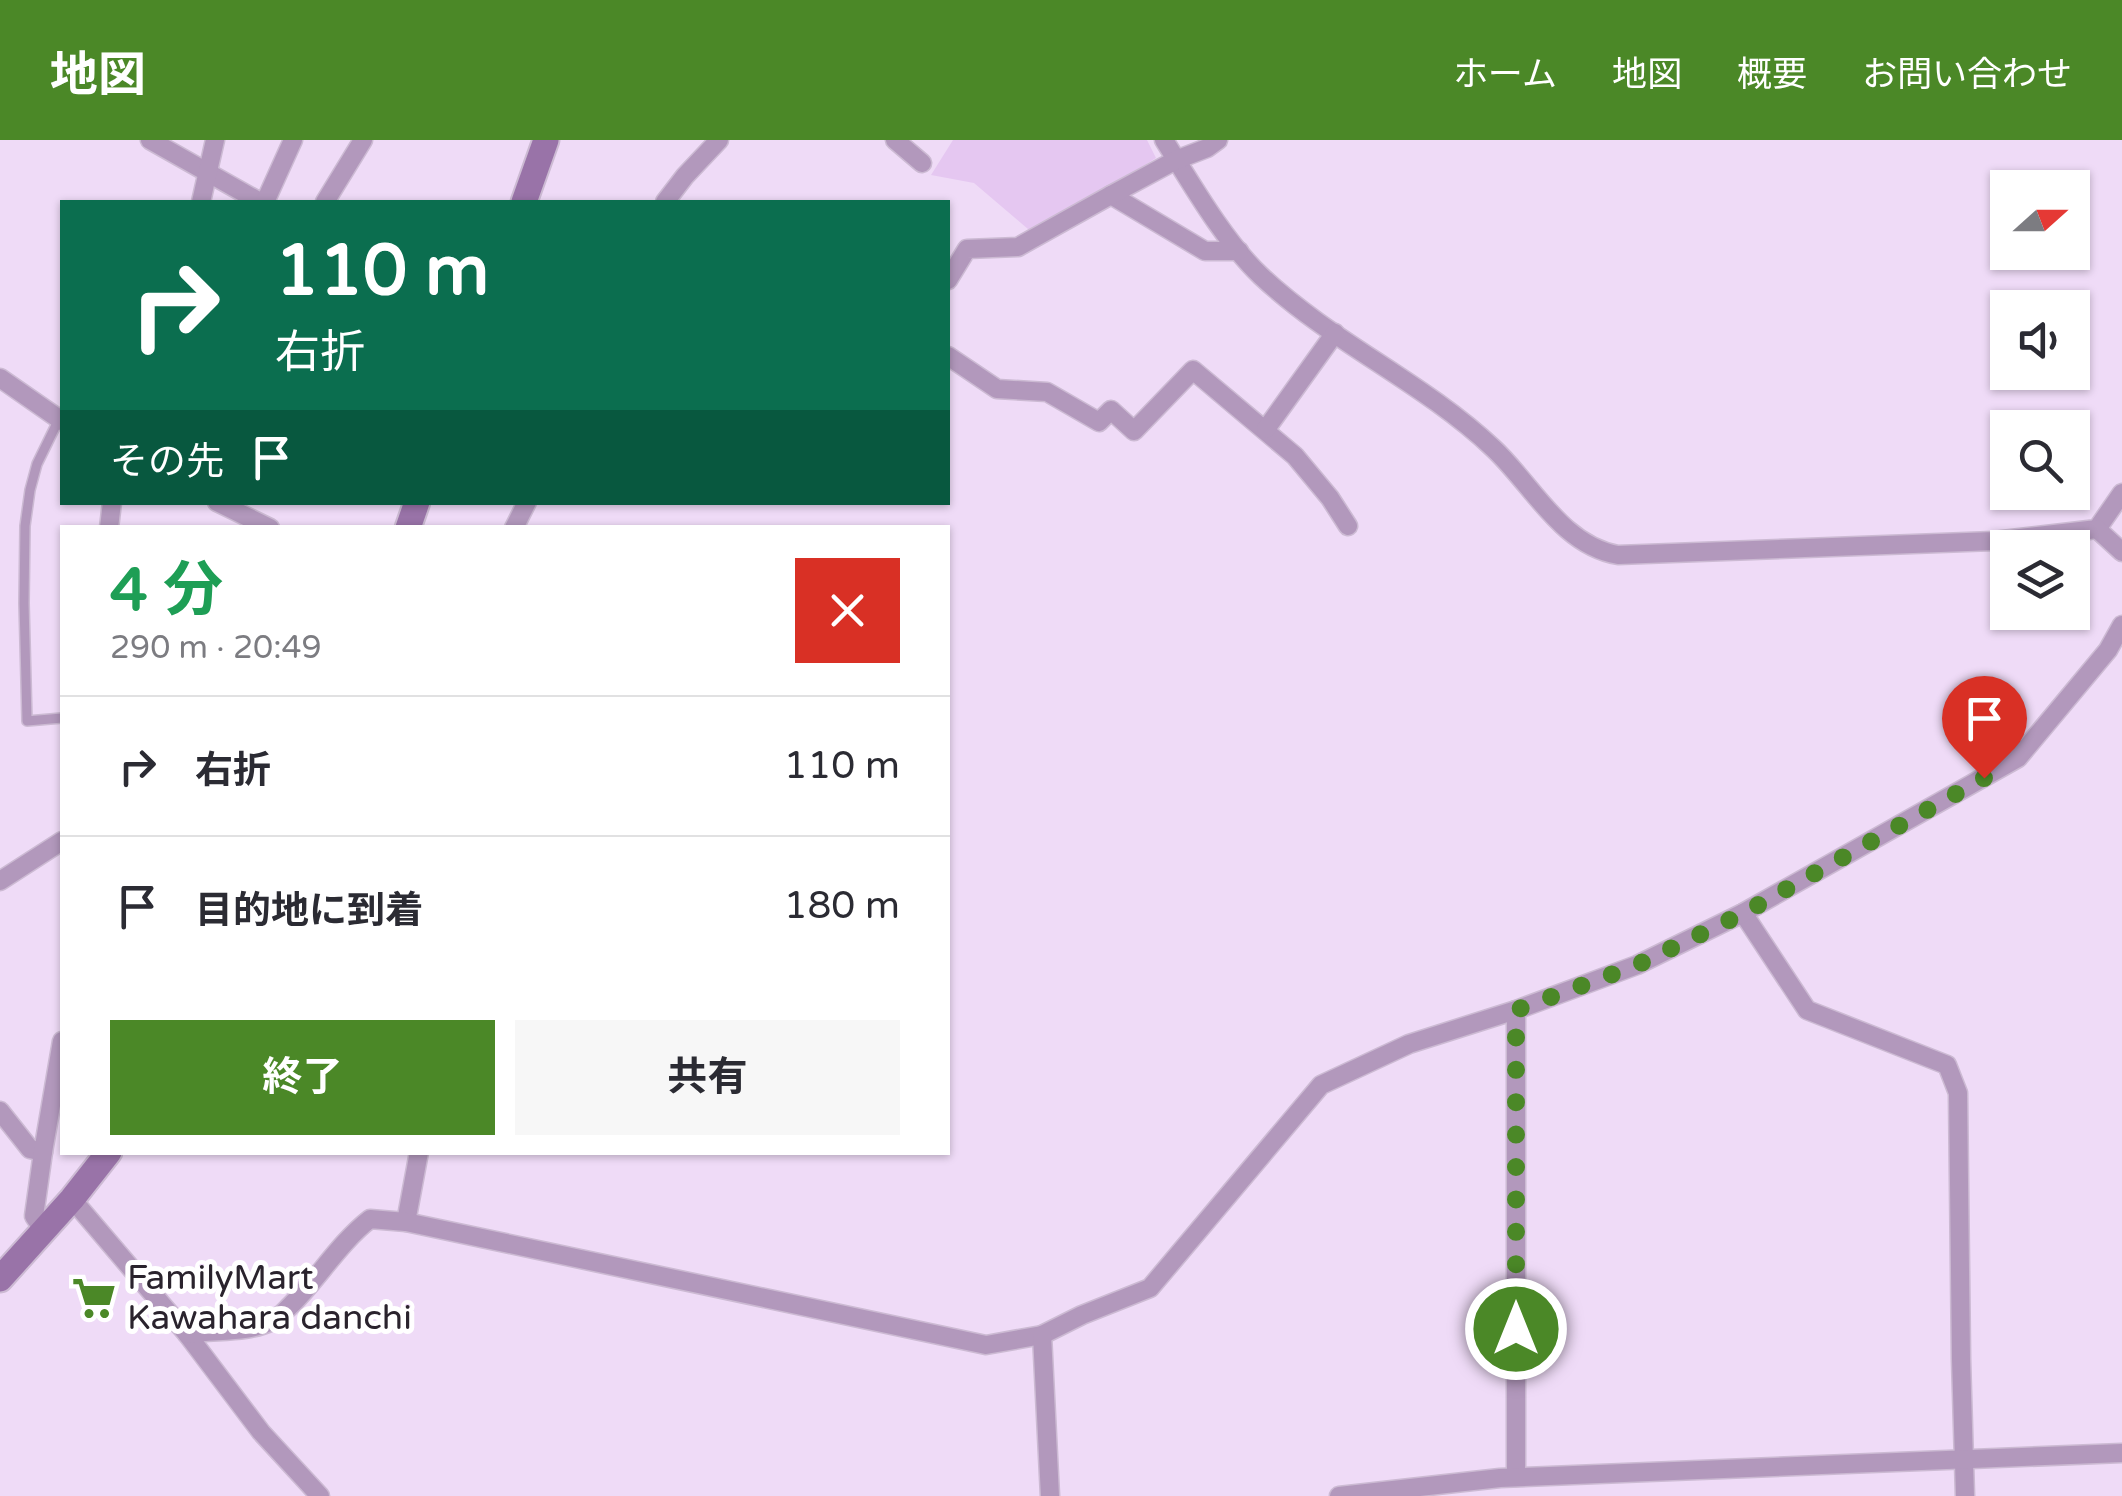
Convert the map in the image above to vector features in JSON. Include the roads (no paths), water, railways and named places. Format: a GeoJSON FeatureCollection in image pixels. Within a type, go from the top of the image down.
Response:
{"type":"FeatureCollection","features":[{"type":"Feature","properties":{"kind":"main road"},"geometry":{"type":"LineString","coordinates":[[525,200],[546,140]]}},
{"type":"Feature","properties":{"kind":"main road"},"geometry":{"type":"LineString","coordinates":[[2,1272],[44,1231],[107,1155]]}},
{"type":"Feature","properties":{"kind":"street"},"geometry":{"type":"LineString","coordinates":[[150,140],[258,200]]}},
{"type":"Feature","properties":{"kind":"street"},"geometry":{"type":"LineString","coordinates":[[201,200],[215,140]]}},
{"type":"Feature","properties":{"kind":"street"},"geometry":{"type":"LineString","coordinates":[[263,200],[293,140]]}},
{"type":"Feature","properties":{"kind":"street"},"geometry":{"type":"LineString","coordinates":[[327,200],[363,140]]}},
{"type":"Feature","properties":{"kind":"street"},"geometry":{"type":"LineString","coordinates":[[895,140],[922,163]]}},
{"type":"Feature","properties":{"kind":"street"},"geometry":{"type":"LineString","coordinates":[[1164,140],[1258,274],[1477,434],[1584,543],[1618,554],[1674,553],[1994,541],[2097,529],[2122,552]]}},
{"type":"Feature","properties":{"kind":"street"},"geometry":{"type":"LineString","coordinates":[[950,277],[967,249],[1018,247],[1218,140]]}},
{"type":"Feature","properties":{"kind":"street"},"geometry":{"type":"LineString","coordinates":[[666,200],[707,144]]}},
{"type":"Feature","properties":{"kind":"street"},"geometry":{"type":"LineString","coordinates":[[1111,194],[1205,251],[1239,251]]}},
{"type":"Feature","properties":{"kind":"street"},"geometry":{"type":"LineString","coordinates":[[1266,429],[1335,333]]}},
{"type":"Feature","properties":{"kind":"street"},"geometry":{"type":"LineString","coordinates":[[950,357],[996,388],[1047,392],[1099,422],[1111,410],[1134,432],[1193,370],[1266,429],[1311,473],[1348,526]]}},
{"type":"Feature","properties":{"kind":"street"},"geometry":{"type":"LineString","coordinates":[[0,378],[60,420]]}},
{"type":"Feature","properties":{"kind":"street"},"geometry":{"type":"LineString","coordinates":[[2097,529],[2122,492]]}},
{"type":"Feature","properties":{"kind":"street"},"geometry":{"type":"LineString","coordinates":[[224,505],[264,525]]}},
{"type":"Feature","properties":{"kind":"street"},"geometry":{"type":"LineString","coordinates":[[187,1334],[247,1330],[276,1320],[370,1219],[406,1222],[986,1346],[1042,1335],[1150,1288],[1321,1085],[1409,1044],[1637,965],[1744,913],[2018,758],[2108,650],[2122,625]]}},
{"type":"Feature","properties":{"kind":"street"},"geometry":{"type":"LineString","coordinates":[[0,881],[60,842]]}},
{"type":"Feature","properties":{"kind":"street"},"geometry":{"type":"LineString","coordinates":[[1744,913],[1807,1010],[1947,1065],[1958,1093],[1965,1496]]}},
{"type":"Feature","properties":{"kind":"street"},"geometry":{"type":"LineString","coordinates":[[1505,1484],[1516,1010]]}},
{"type":"Feature","properties":{"kind":"street"},"geometry":{"type":"LineString","coordinates":[[44,1231],[34,1216],[60,1053]]}},
{"type":"Feature","properties":{"kind":"street"},"geometry":{"type":"LineString","coordinates":[[0,1111],[30,1150],[43,1152]]}},
{"type":"Feature","properties":{"kind":"street"},"geometry":{"type":"LineString","coordinates":[[406,1222],[418,1155]]}},
{"type":"Feature","properties":{"kind":"street"},"geometry":{"type":"LineString","coordinates":[[72,1199],[187,1334],[262,1432],[320,1496]]}},
{"type":"Feature","properties":{"kind":"street"},"geometry":{"type":"LineString","coordinates":[[1042,1335],[1050,1496]]}},
{"type":"Feature","properties":{"kind":"street"},"geometry":{"type":"LineString","coordinates":[[1339,1496],[1964,1459],[2122,1454]]}},
{"type":"Feature","properties":{"kind":"lane"},"geometry":{"type":"LineString","coordinates":[[60,420],[30,490],[25,526],[24,602],[27,721],[60,718]]}},
{"type":"Feature","properties":{"kind":"place","name":"FamilyMart Kawahara danchi"},"geometry":{"type":"Point","coordinates":[94,1298]}}]}
